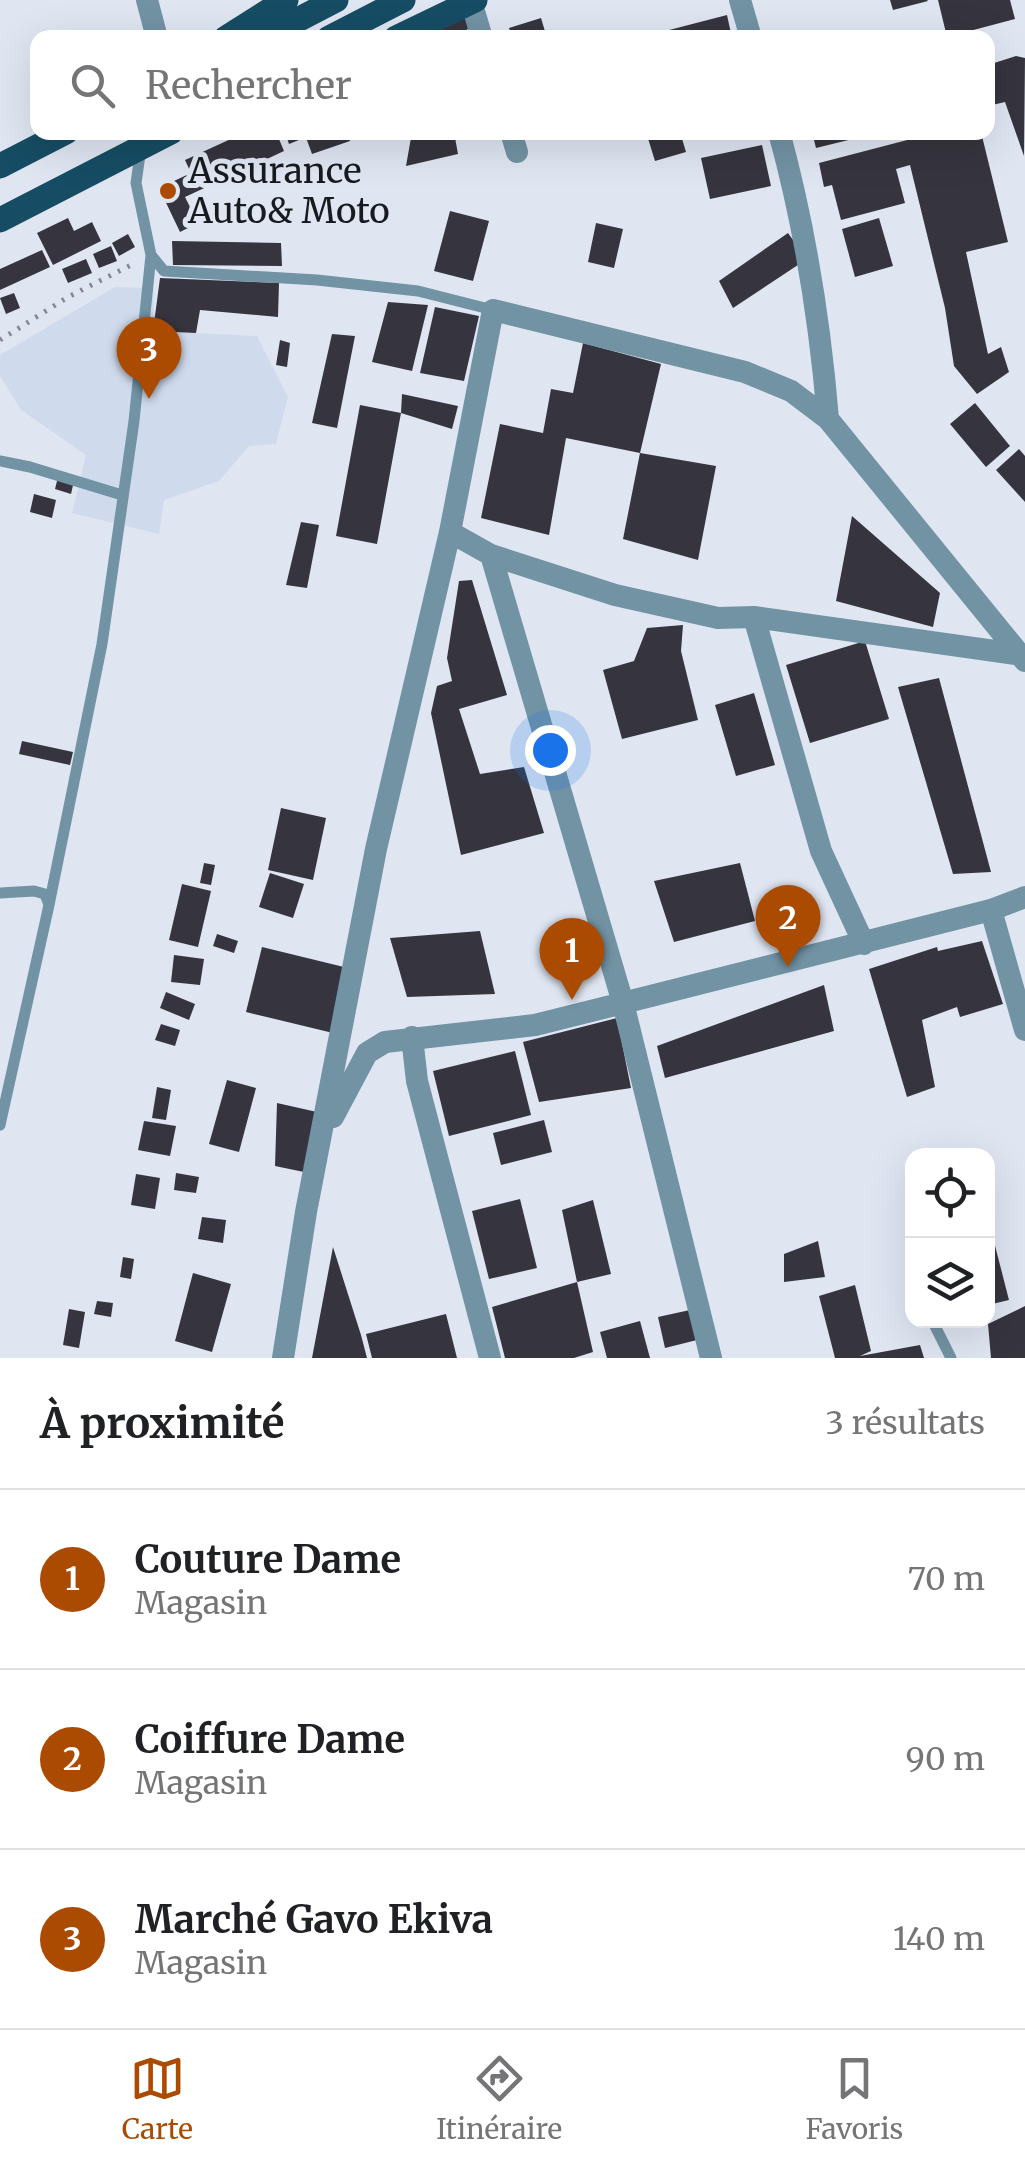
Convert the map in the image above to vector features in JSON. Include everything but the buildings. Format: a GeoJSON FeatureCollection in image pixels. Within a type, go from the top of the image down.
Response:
{"type":"FeatureCollection","features":[{"type":"Feature","properties":{"kind":"main road"},"geometry":{"type":"LineString","coordinates":[[239,30],[286,0]]}},
{"type":"Feature","properties":{"kind":"main road"},"geometry":{"type":"LineString","coordinates":[[278,30],[336,0]]}},
{"type":"Feature","properties":{"kind":"main road"},"geometry":{"type":"LineString","coordinates":[[345,30],[403,0]]}},
{"type":"Feature","properties":{"kind":"main road"},"geometry":{"type":"LineString","coordinates":[[413,30],[469,3]]}},
{"type":"Feature","properties":{"kind":"main road"},"geometry":{"type":"LineString","coordinates":[[1,159],[47,140]]}},
{"type":"Feature","properties":{"kind":"main road"},"geometry":{"type":"LineString","coordinates":[[0,220],[156,140]]}},
{"type":"Feature","properties":{"kind":"street"},"geometry":{"type":"LineString","coordinates":[[147,0],[154,30]]}},
{"type":"Feature","properties":{"kind":"street"},"geometry":{"type":"LineString","coordinates":[[740,0],[749,30]]}},
{"type":"Feature","properties":{"kind":"street"},"geometry":{"type":"LineString","coordinates":[[469,3],[480,30]]}},
{"type":"Feature","properties":{"kind":"street"},"geometry":{"type":"LineString","coordinates":[[781,140],[796,193],[821,326],[828,418]]}},
{"type":"Feature","properties":{"kind":"street"},"geometry":{"type":"LineString","coordinates":[[283,1358],[319,1144],[376,849],[450,532],[493,310],[745,372],[791,391],[828,418],[1021,657]]}},
{"type":"Feature","properties":{"kind":"street"},"geometry":{"type":"LineString","coordinates":[[450,532],[491,555],[615,595],[718,618],[754,617],[1021,657]]}},
{"type":"Feature","properties":{"kind":"street"},"geometry":{"type":"LineString","coordinates":[[491,555],[624,1003],[711,1358]]}},
{"type":"Feature","properties":{"kind":"street"},"geometry":{"type":"LineString","coordinates":[[754,617],[821,852],[864,944]]}},
{"type":"Feature","properties":{"kind":"street"},"geometry":{"type":"LineString","coordinates":[[319,1144],[367,1053],[385,1042],[535,1025],[864,944],[1025,898]]}},
{"type":"Feature","properties":{"kind":"street"},"geometry":{"type":"LineString","coordinates":[[992,910],[1025,1030]]}},
{"type":"Feature","properties":{"kind":"street"},"geometry":{"type":"LineString","coordinates":[[412,1037],[417,1081],[490,1358]]}},
{"type":"Feature","properties":{"kind":"lane"},"geometry":{"type":"LineString","coordinates":[[0,1125],[102,644],[134,421],[151,255],[136,184],[141,148]]}},
{"type":"Feature","properties":{"kind":"lane"},"geometry":{"type":"LineString","coordinates":[[151,255],[164,271],[318,280],[418,291],[493,310]]}},
{"type":"Feature","properties":{"kind":"lane"},"geometry":{"type":"LineString","coordinates":[[0,462],[30,467],[122,495]]}},
{"type":"Feature","properties":{"kind":"lane"},"geometry":{"type":"LineString","coordinates":[[0,893],[34,890],[45,894],[49,904]]}},
{"type":"Feature","properties":{"kind":"lane"},"geometry":{"type":"LineString","coordinates":[[936,1328],[951,1358]]}},
{"type":"Feature","properties":{"kind":"path"},"geometry":{"type":"LineString","coordinates":[[0,340],[68,297],[151,255]]}},
{"type":"Feature","properties":{"kind":"shaded area"},"geometry":{"type":"Polygon","coordinates":[[[115,287],[154,288],[153,331],[257,336],[288,397],[276,444],[249,446],[219,481],[164,500],[159,534],[72,513],[86,455],[21,410],[0,376],[0,355],[115,287]]]}},
{"type":"Feature","properties":{"kind":"place","name":"Assurance Auto& Moto"},"geometry":{"type":"Point","coordinates":[168,191]}},
{"type":"Feature","properties":{"kind":"place","name":"Marché Gavo Ekiva"},"geometry":{"type":"Point","coordinates":[149,399]}},
{"type":"Feature","properties":{"kind":"place","name":"Coiffure Dame"},"geometry":{"type":"Point","coordinates":[788,967]}},
{"type":"Feature","properties":{"kind":"place","name":"Couture Dame"},"geometry":{"type":"Point","coordinates":[572,1000]}}]}
